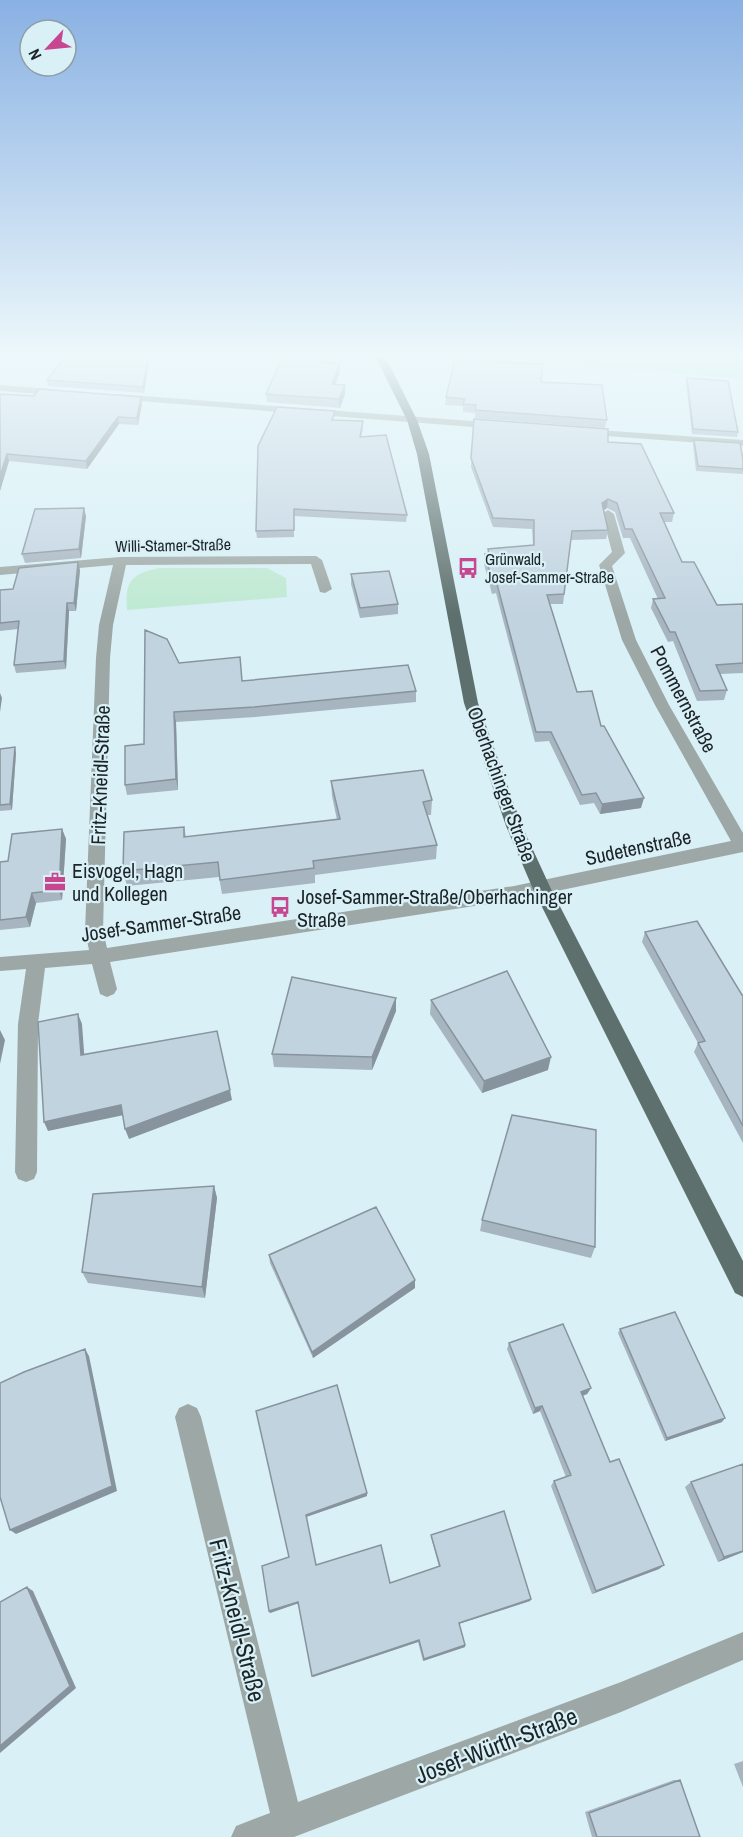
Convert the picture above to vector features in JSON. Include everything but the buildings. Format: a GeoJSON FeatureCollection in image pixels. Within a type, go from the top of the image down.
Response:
{"type":"FeatureCollection","features":[{"type":"Feature","properties":{"kind":"main road","name":"Oberhachinger Straße"},"geometry":{"type":"LineString","coordinates":[[418,442],[432,490],[449,595],[471,703],[514,826],[542,889],[743,1285]]}},
{"type":"Feature","properties":{"kind":"street"},"geometry":{"type":"LineString","coordinates":[[712,442],[743,444]]}},
{"type":"Feature","properties":{"kind":"street","name":"Pommernstraße"},"geometry":{"type":"LineString","coordinates":[[608,514],[619,553],[604,565],[629,640],[672,723],[743,845]]}},
{"type":"Feature","properties":{"kind":"street","name":"Willi-Stamer-Straße"},"geometry":{"type":"LineString","coordinates":[[0,570],[120,561],[316,560],[325,589]]}},
{"type":"Feature","properties":{"kind":"street","name":"Fritz-Kneidl-Straße"},"geometry":{"type":"LineString","coordinates":[[107,989],[94,931],[103,658],[106,625],[120,561]]}},
{"type":"Feature","properties":{"kind":"street","name":"Sudetenstraße"},"geometry":{"type":"LineString","coordinates":[[542,889],[743,845]]}},
{"type":"Feature","properties":{"kind":"street","name":"Josef-Sammer-Straße"},"geometry":{"type":"LineString","coordinates":[[0,964],[100,956],[542,889]]}},
{"type":"Feature","properties":{"kind":"street"},"geometry":{"type":"LineString","coordinates":[[26,1172],[28,1024],[38,961]]}},
{"type":"Feature","properties":{"kind":"street","name":"Fritz-Kneidl-Straße"},"geometry":{"type":"LineString","coordinates":[[188,1417],[288,1824]]}},
{"type":"Feature","properties":{"kind":"street","name":"Josef-Würth-Straße"},"geometry":{"type":"LineString","coordinates":[[247,1837],[288,1824],[621,1697],[743,1646]]}},
{"type":"Feature","properties":{"kind":"green space"},"geometry":{"type":"Polygon","coordinates":[[[159,568],[267,568],[286,578],[287,597],[127,610],[127,592],[132,580],[142,573],[159,568]]]}},
{"type":"Feature","properties":{"kind":"place","name":"Grünwald, Josef-Sammer-Straße"},"geometry":{"type":"Point","coordinates":[468,568]}},
{"type":"Feature","properties":{"kind":"place","name":"Eisvogel, Hagn und Kollegen"},"geometry":{"type":"Point","coordinates":[55,882]}},
{"type":"Feature","properties":{"kind":"place","name":"Josef-Sammer-Straße/Oberhachinger Straße"},"geometry":{"type":"Point","coordinates":[280,907]}}]}
